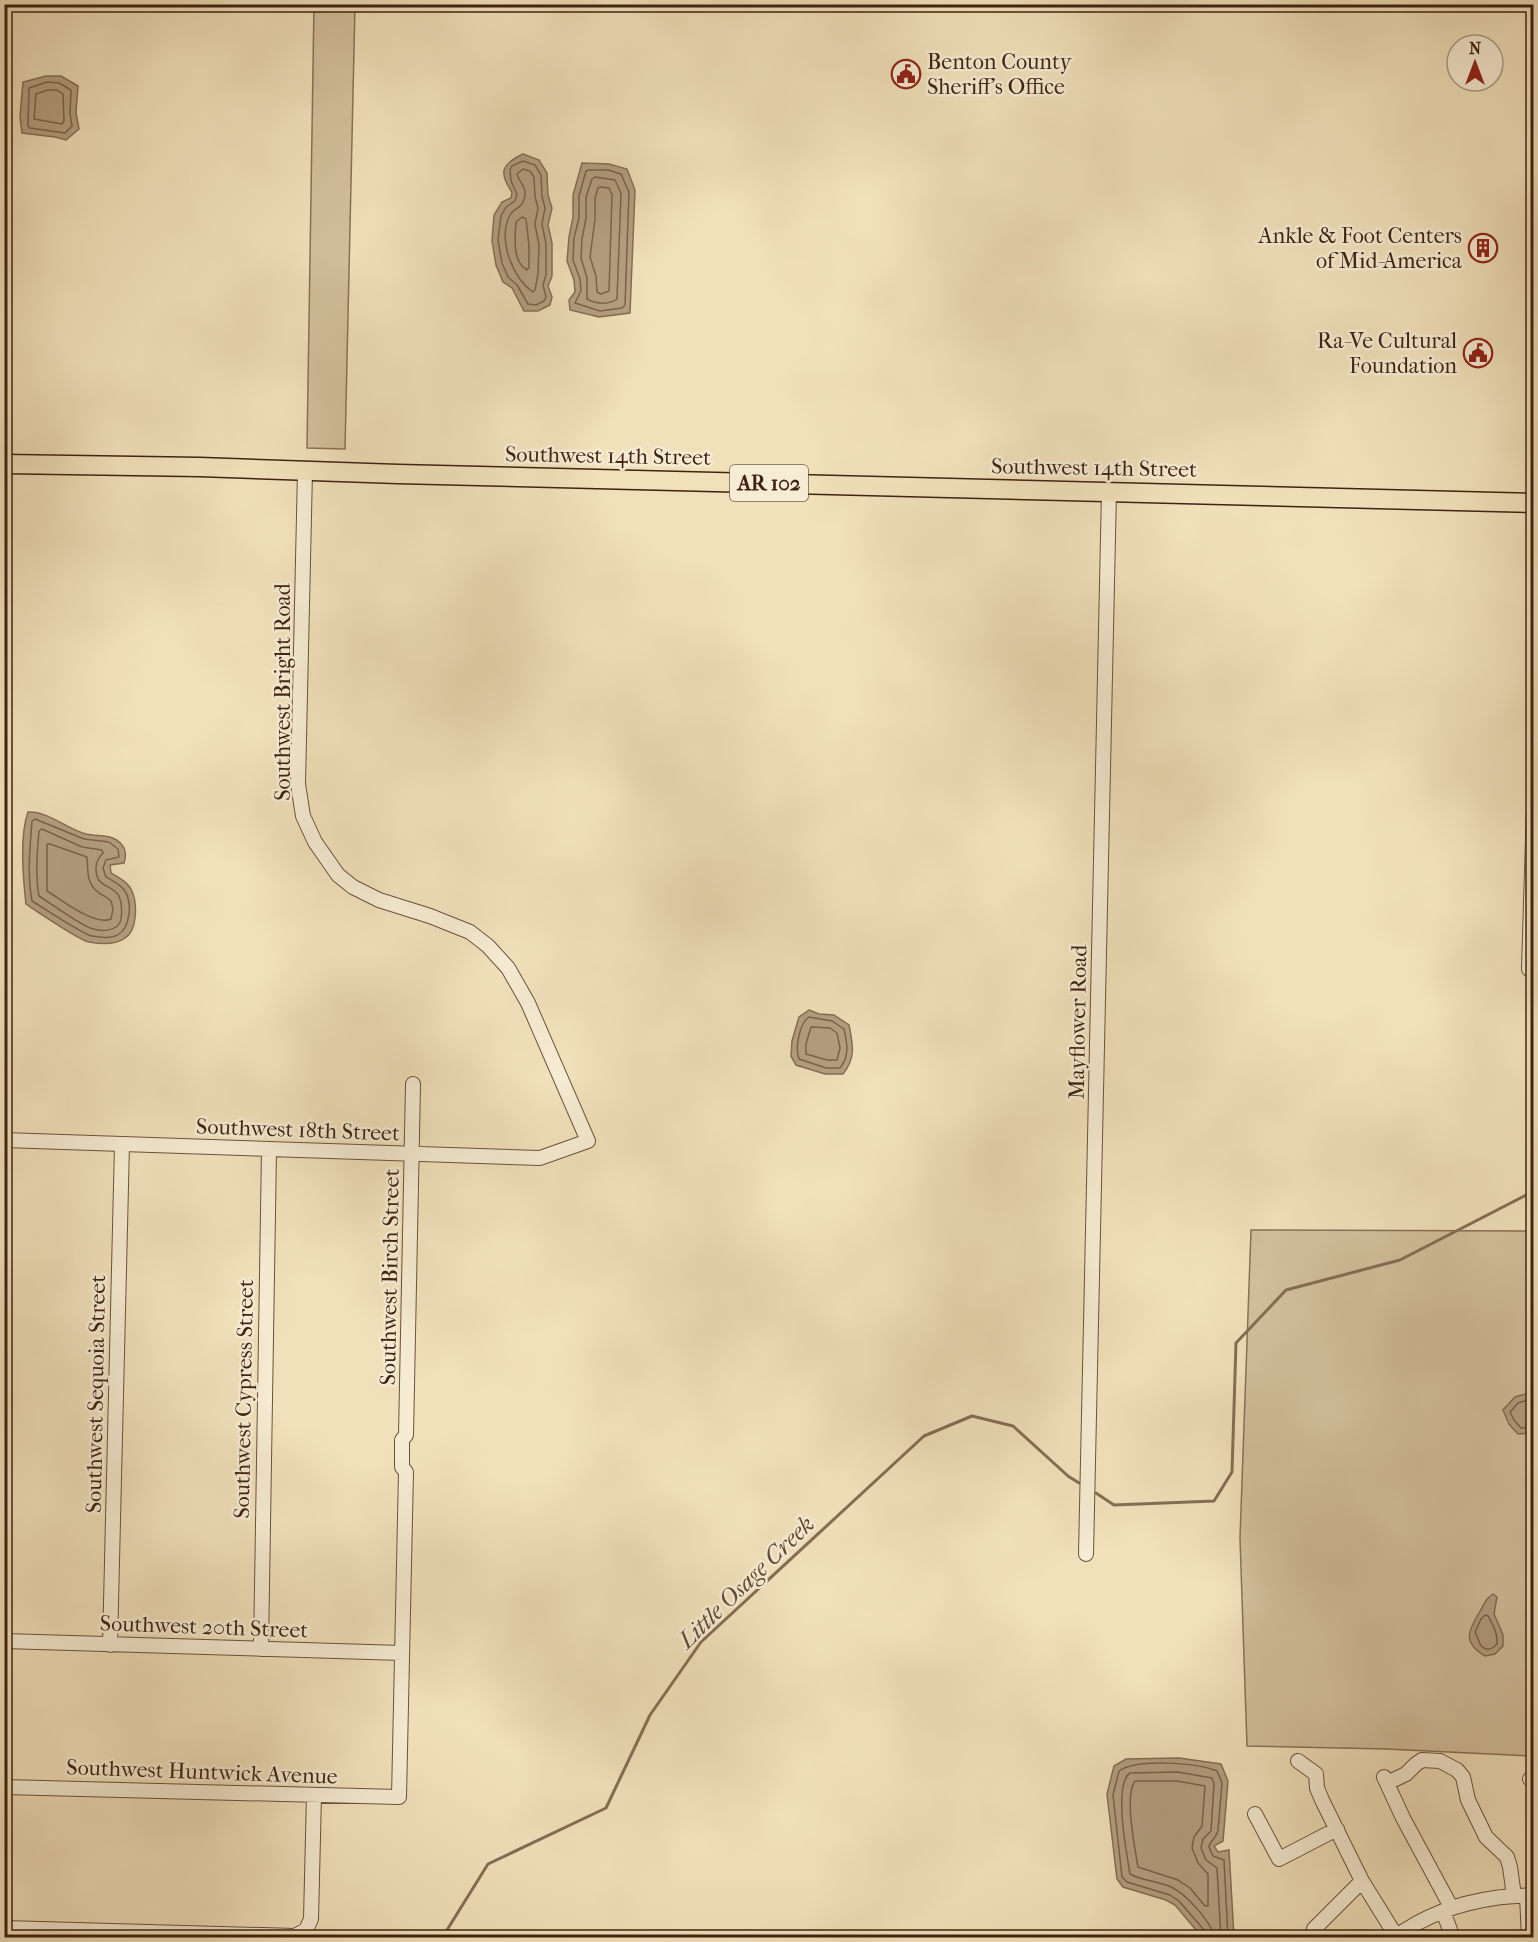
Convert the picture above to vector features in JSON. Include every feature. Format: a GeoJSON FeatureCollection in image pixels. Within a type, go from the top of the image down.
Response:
{"type":"FeatureCollection","features":[{"type":"Feature","properties":{"kind":"main road","name":"Southwest 14th Street"},"geometry":{"type":"LineString","coordinates":[[4,464],[200,467],[1533,503]]}},
{"type":"Feature","properties":{"kind":"street","name":"Southwest Bright Road"},"geometry":{"type":"LineString","coordinates":[[305,471],[298,784],[303,816],[326,860],[353,887],[378,900],[429,916],[470,933],[488,946],[508,968],[528,1003],[588,1141]]}},
{"type":"Feature","properties":{"kind":"street","name":"Mayflower Road"},"geometry":{"type":"LineString","coordinates":[[1086,1554],[1109,491]]}},
{"type":"Feature","properties":{"kind":"street"},"geometry":{"type":"LineString","coordinates":[[1529,969],[1533,805]]}},
{"type":"Feature","properties":{"kind":"street","name":"Southwest Birch Street"},"geometry":{"type":"LineString","coordinates":[[399,1797],[406,1472],[410,1467],[410,1441],[406,1435],[413,1084]]}},
{"type":"Feature","properties":{"kind":"street","name":"Southwest 18th Street"},"geometry":{"type":"LineString","coordinates":[[4,1140],[540,1158],[588,1141]]}},
{"type":"Feature","properties":{"kind":"street","name":"Southwest Sequoia Street"},"geometry":{"type":"LineString","coordinates":[[110,1645],[122,1144]]}},
{"type":"Feature","properties":{"kind":"street","name":"Southwest Cypress Street"},"geometry":{"type":"LineString","coordinates":[[261,1649],[269,1150]]}},
{"type":"Feature","properties":{"kind":"street","name":"Southwest 20th Street"},"geometry":{"type":"LineString","coordinates":[[4,1641],[402,1653]]}},
{"type":"Feature","properties":{"kind":"street"},"geometry":{"type":"LineString","coordinates":[[1453,1938],[1447,1909],[1386,1780],[1406,1774],[1422,1760],[1440,1761],[1457,1770],[1463,1777],[1468,1800],[1486,1837],[1507,1857],[1525,1896],[1529,1938]]}},
{"type":"Feature","properties":{"kind":"street"},"geometry":{"type":"LineString","coordinates":[[1298,1761],[1316,1774],[1317,1788],[1362,1881],[1395,1937],[1447,1909],[1497,1897],[1525,1896]]}},
{"type":"Feature","properties":{"kind":"street","name":"Southwest Huntwick Avenue"},"geometry":{"type":"LineString","coordinates":[[4,1786],[399,1797]]}},
{"type":"Feature","properties":{"kind":"street"},"geometry":{"type":"LineString","coordinates":[[4,1928],[295,1936],[306,1930],[311,1919],[314,1795]]}},
{"type":"Feature","properties":{"kind":"street"},"geometry":{"type":"LineString","coordinates":[[1255,1814],[1279,1859],[1337,1829]]}},
{"type":"Feature","properties":{"kind":"street"},"geometry":{"type":"LineString","coordinates":[[1314,1929],[1362,1881]]}},
{"type":"Feature","properties":{"kind":"shaded area"},"geometry":{"type":"Polygon","coordinates":[[[314,5],[355,5],[345,449],[307,448],[314,5]]]}},
{"type":"Feature","properties":{"kind":"shaded area"},"geometry":{"type":"Polygon","coordinates":[[[1251,1230],[1533,1231],[1533,1756],[1387,1749],[1247,1746],[1240,1538],[1251,1230]]]}},
{"type":"Feature","properties":{"kind":"water"},"geometry":{"type":"Polygon","coordinates":[[[46,76],[61,76],[78,86],[76,113],[79,129],[66,140],[22,133],[20,117],[23,82],[46,76]]]}},
{"type":"Feature","properties":{"kind":"water"},"geometry":{"type":"Polygon","coordinates":[[[523,154],[539,160],[547,173],[548,195],[552,208],[548,225],[552,243],[552,276],[548,286],[552,297],[550,305],[538,311],[524,311],[512,288],[503,282],[496,265],[492,241],[494,215],[502,202],[511,198],[512,192],[505,179],[504,169],[510,161],[523,154]]]}},
{"type":"Feature","properties":{"kind":"water"},"geometry":{"type":"Polygon","coordinates":[[[582,163],[609,164],[627,169],[635,190],[630,313],[599,317],[570,310],[569,300],[575,292],[574,280],[567,261],[573,217],[573,195],[582,163]]]}},
{"type":"Feature","properties":{"kind":"water"},"geometry":{"type":"Polygon","coordinates":[[[28,812],[43,814],[79,832],[110,837],[122,845],[125,854],[124,863],[110,865],[111,873],[128,885],[134,896],[134,923],[125,938],[113,943],[89,942],[26,904],[23,833],[28,812]]]}},
{"type":"Feature","properties":{"kind":"water"},"geometry":{"type":"Polygon","coordinates":[[[809,1010],[819,1014],[834,1015],[849,1025],[852,1057],[843,1074],[825,1074],[796,1065],[791,1056],[792,1041],[799,1017],[809,1010]]]}},
{"type":"Feature","properties":{"kind":"water"},"geometry":{"type":"Polygon","coordinates":[[[1533,1392],[1533,1433],[1518,1434],[1509,1424],[1503,1410],[1515,1397],[1533,1392]]]}},
{"type":"Feature","properties":{"kind":"water"},"geometry":{"type":"Polygon","coordinates":[[[1493,1594],[1497,1597],[1494,1614],[1503,1635],[1503,1646],[1495,1654],[1485,1656],[1472,1645],[1470,1634],[1474,1621],[1485,1602],[1493,1594]]]}},
{"type":"Feature","properties":{"kind":"water"},"geometry":{"type":"Polygon","coordinates":[[[1179,1758],[1221,1764],[1228,1781],[1223,1841],[1214,1846],[1218,1852],[1229,1850],[1234,1937],[1202,1937],[1175,1905],[1123,1887],[1117,1879],[1107,1794],[1114,1766],[1126,1759],[1179,1758]]]}},
{"type":"Feature","properties":{"kind":"waterway","name":"Little Osage Creek"},"geometry":{"type":"LineString","coordinates":[[1096,1493],[1114,1505],[1214,1501],[1232,1472],[1236,1343],[1286,1290],[1400,1260],[1534,1191]]}},
{"type":"Feature","properties":{"kind":"waterway","name":"Little Osage Creek"},"geometry":{"type":"LineString","coordinates":[[442,1938],[488,1864],[606,1808],[650,1715],[701,1642],[924,1436],[972,1416],[1013,1426],[1068,1476],[1079,1483]]}},
{"type":"Feature","properties":{"kind":"place","name":"Benton County Sheriff's Office"},"geometry":{"type":"Point","coordinates":[906,74]}},
{"type":"Feature","properties":{"kind":"place","name":"Ankle & Foot Centers of Mid-America"},"geometry":{"type":"Point","coordinates":[1483,248]}},
{"type":"Feature","properties":{"kind":"place","name":"Ra-Ve Cultural Foundation"},"geometry":{"type":"Point","coordinates":[1478,353]}}]}
